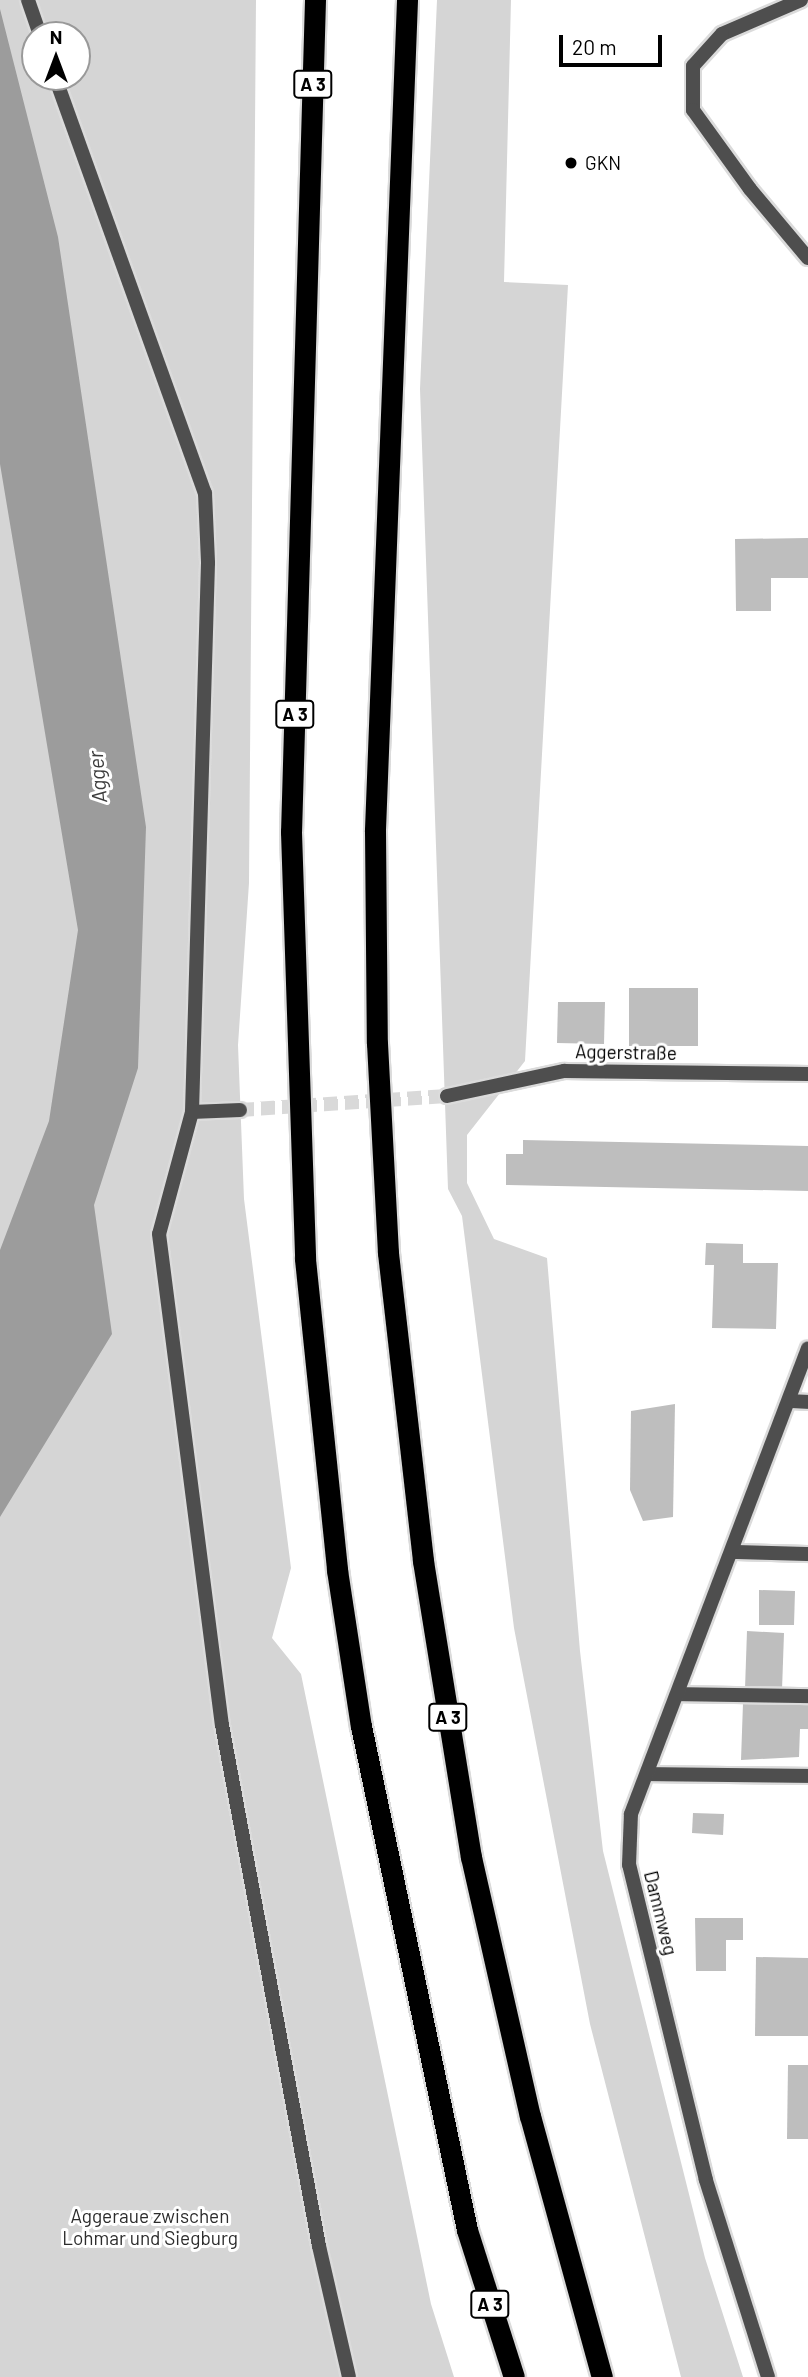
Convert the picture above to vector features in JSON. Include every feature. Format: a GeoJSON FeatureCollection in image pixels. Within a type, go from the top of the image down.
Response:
{"type":"FeatureCollection","features":[{"type":"Feature","properties":{"kind":"highway","name":"A 3"},"geometry":{"type":"LineString","coordinates":[[315,0],[291,832],[305,1259],[337,1570],[361,1726],[467,2230],[514,2377]]}},
{"type":"Feature","properties":{"kind":"highway","name":"A 3"},"geometry":{"type":"LineString","coordinates":[[407,0],[375,831],[377,1043],[388,1253],[423,1561],[471,1857],[530,2116],[602,2377]]}},
{"type":"Feature","properties":{"kind":"street"},"geometry":{"type":"LineString","coordinates":[[27,0],[35,21]]}},
{"type":"Feature","properties":{"kind":"street"},"geometry":{"type":"LineString","coordinates":[[801,0],[722,34],[693,66],[694,110],[750,189],[808,258]]}},
{"type":"Feature","properties":{"kind":"street"},"geometry":{"type":"LineString","coordinates":[[60,91],[205,493],[208,563],[192,1112],[159,1234],[222,1725],[319,2246],[349,2377]]}},
{"type":"Feature","properties":{"kind":"street","name":"Aggerstraße"},"geometry":{"type":"LineString","coordinates":[[447,1096],[564,1070],[808,1074]]}},
{"type":"Feature","properties":{"kind":"street"},"geometry":{"type":"LineString","coordinates":[[192,1112],[240,1110]]}},
{"type":"Feature","properties":{"kind":"street","name":"Dammweg"},"geometry":{"type":"LineString","coordinates":[[768,2377],[706,2180],[629,1864],[631,1814],[735,1552],[808,1349]]}},
{"type":"Feature","properties":{"kind":"street"},"geometry":{"type":"LineString","coordinates":[[789,1401],[808,1402]]}},
{"type":"Feature","properties":{"kind":"street"},"geometry":{"type":"LineString","coordinates":[[735,1552],[808,1554]]}},
{"type":"Feature","properties":{"kind":"street"},"geometry":{"type":"LineString","coordinates":[[678,1693],[808,1696]]}},
{"type":"Feature","properties":{"kind":"street"},"geometry":{"type":"LineString","coordinates":[[648,1774],[808,1776]]}},
{"type":"Feature","properties":{"kind":"green space","name":"Aggeraue zwischen Lohmar und Siegburg"},"geometry":{"type":"Polygon","coordinates":[[[0,0],[256,0],[249,883],[238,1045],[244,1199],[291,1568],[272,1638],[301,1674],[431,2304],[454,2377],[0,2377],[0,0]]]}},
{"type":"Feature","properties":{"kind":"green space"},"geometry":{"type":"Polygon","coordinates":[[[437,0],[511,0],[504,282],[568,285],[525,1061],[467,1135],[467,1183],[494,1239],[547,1258],[580,1651],[603,1851],[705,2258],[743,2377],[681,2377],[590,2024],[514,1628],[462,1216],[448,1189],[420,389],[437,0]]]}},
{"type":"Feature","properties":{"kind":"water","name":"Agger"},"geometry":{"type":"Polygon","coordinates":[[[0,9],[58,237],[146,827],[138,1068],[94,1205],[112,1334],[0,1517],[0,1250],[49,1121],[78,930],[0,464],[0,9]]]}},
{"type":"Feature","properties":{"kind":"building"},"geometry":{"type":"Polygon","coordinates":[[[808,538],[808,578],[771,578],[771,611],[736,611],[735,539],[808,538]]]}},
{"type":"Feature","properties":{"kind":"building"},"geometry":{"type":"Polygon","coordinates":[[[629,988],[698,988],[698,1046],[629,1046],[629,988]]]}},
{"type":"Feature","properties":{"kind":"building"},"geometry":{"type":"Polygon","coordinates":[[[558,1002],[605,1002],[604,1044],[557,1043],[558,1002]]]}},
{"type":"Feature","properties":{"kind":"building"},"geometry":{"type":"Polygon","coordinates":[[[523,1140],[808,1146],[808,1191],[506,1185],[506,1154],[523,1154],[523,1140]]]}},
{"type":"Feature","properties":{"kind":"building"},"geometry":{"type":"Polygon","coordinates":[[[706,1243],[743,1244],[743,1263],[778,1263],[776,1329],[712,1328],[714,1265],[705,1265],[706,1243]]]}},
{"type":"Feature","properties":{"kind":"building"},"geometry":{"type":"Polygon","coordinates":[[[675,1404],[673,1517],[643,1521],[630,1490],[631,1411],[675,1404]]]}},
{"type":"Feature","properties":{"kind":"building"},"geometry":{"type":"Polygon","coordinates":[[[759,1590],[795,1591],[794,1625],[759,1625],[759,1590]]]}},
{"type":"Feature","properties":{"kind":"building"},"geometry":{"type":"Polygon","coordinates":[[[747,1631],[784,1633],[782,1690],[745,1689],[747,1631]]]}},
{"type":"Feature","properties":{"kind":"building"},"geometry":{"type":"Polygon","coordinates":[[[743,1703],[808,1705],[808,1729],[800,1729],[799,1757],[741,1760],[743,1703]]]}},
{"type":"Feature","properties":{"kind":"building"},"geometry":{"type":"Polygon","coordinates":[[[693,1813],[724,1814],[723,1835],[692,1833],[693,1813]]]}},
{"type":"Feature","properties":{"kind":"building"},"geometry":{"type":"Polygon","coordinates":[[[695,1918],[743,1918],[743,1940],[726,1940],[726,1971],[696,1971],[695,1918]]]}},
{"type":"Feature","properties":{"kind":"building"},"geometry":{"type":"Polygon","coordinates":[[[756,1957],[808,1958],[808,2036],[755,2036],[756,1957]]]}},
{"type":"Feature","properties":{"kind":"building"},"geometry":{"type":"Polygon","coordinates":[[[788,2065],[808,2065],[808,2139],[787,2139],[788,2065]]]}},
{"type":"Feature","properties":{"kind":"tunnel"},"geometry":{"type":"LineString","coordinates":[[240,1110],[447,1096]]}},
{"type":"Feature","properties":{"kind":"place","name":"GKN"},"geometry":{"type":"Point","coordinates":[571,163]}}]}
